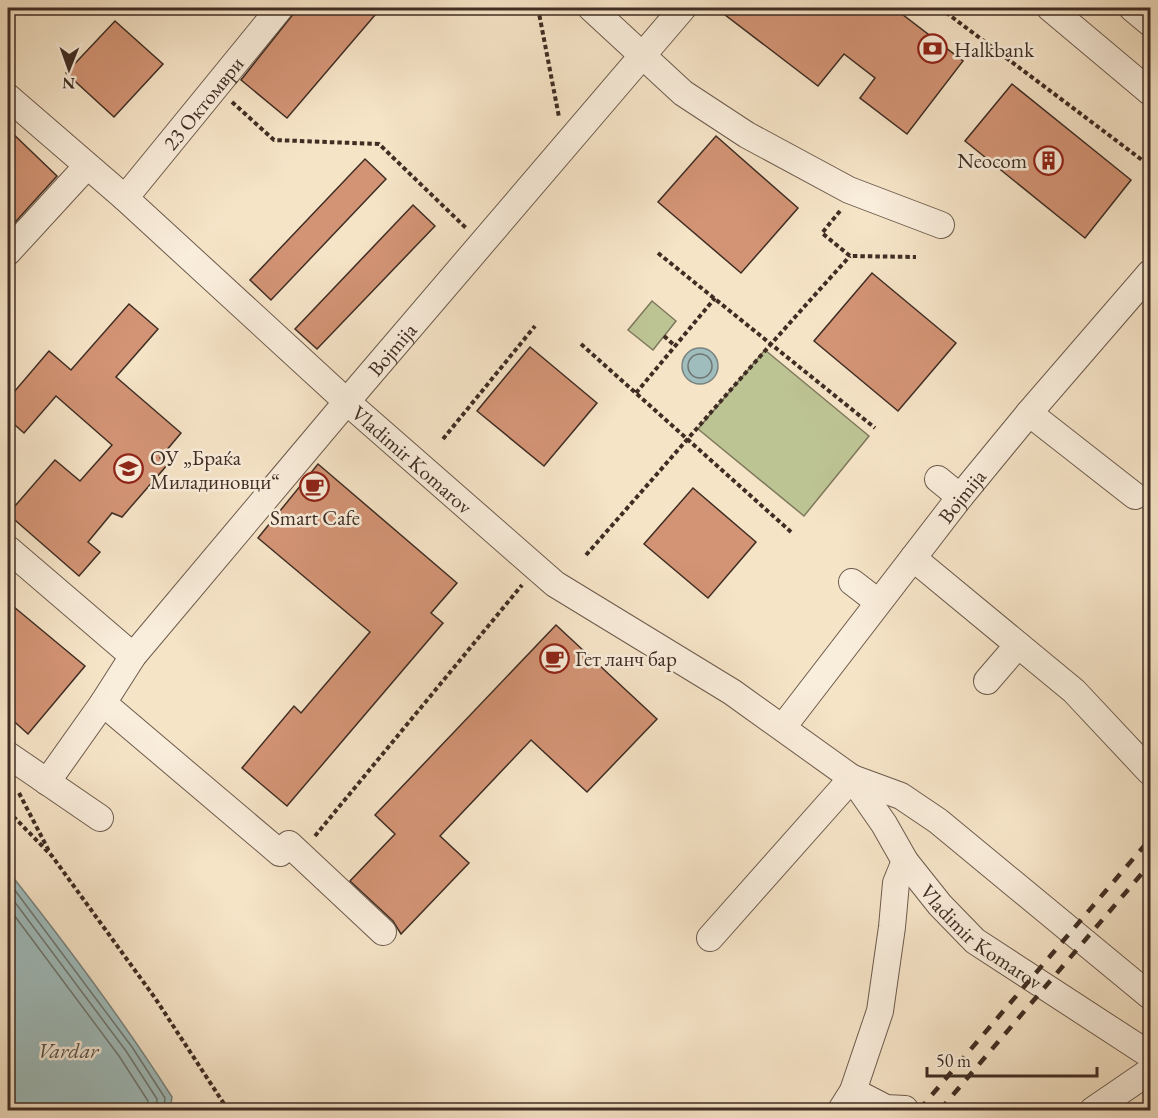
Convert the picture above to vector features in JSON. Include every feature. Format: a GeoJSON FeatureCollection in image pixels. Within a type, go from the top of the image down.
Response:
{"type":"FeatureCollection","features":[{"type":"Feature","properties":{"kind":"street","name":"23 Октомври"},"geometry":{"type":"LineString","coordinates":[[125,198],[280,8]]}},
{"type":"Feature","properties":{"kind":"street"},"geometry":{"type":"LineString","coordinates":[[591,8],[683,93],[747,135],[856,193],[941,225]]}},
{"type":"Feature","properties":{"kind":"street","name":"Bojmija"},"geometry":{"type":"LineString","coordinates":[[47,782],[134,656],[236,549],[346,402],[683,8]]}},
{"type":"Feature","properties":{"kind":"street"},"geometry":{"type":"LineString","coordinates":[[1050,8],[1150,92]]}},
{"type":"Feature","properties":{"kind":"street"},"geometry":{"type":"LineString","coordinates":[[1132,8],[1150,23]]}},
{"type":"Feature","properties":{"kind":"street","name":"Vladimir Komarov"},"geometry":{"type":"LineString","coordinates":[[8,97],[125,198],[346,402],[555,584],[695,668],[783,727],[852,778],[901,796],[938,821],[1150,996]]}},
{"type":"Feature","properties":{"kind":"street"},"geometry":{"type":"LineString","coordinates":[[8,252],[87,166]]}},
{"type":"Feature","properties":{"kind":"street","name":"Bojmija"},"geometry":{"type":"LineString","coordinates":[[783,727],[960,497],[1150,273]]}},
{"type":"Feature","properties":{"kind":"street"},"geometry":{"type":"LineString","coordinates":[[1029,413],[1135,496]]}},
{"type":"Feature","properties":{"kind":"street"},"geometry":{"type":"LineString","coordinates":[[938,479],[960,497]]}},
{"type":"Feature","properties":{"kind":"street"},"geometry":{"type":"LineString","coordinates":[[8,549],[134,656]]}},
{"type":"Feature","properties":{"kind":"street"},"geometry":{"type":"LineString","coordinates":[[913,558],[1074,691],[1150,772]]}},
{"type":"Feature","properties":{"kind":"street"},"geometry":{"type":"LineString","coordinates":[[852,582],[878,602]]}},
{"type":"Feature","properties":{"kind":"street"},"geometry":{"type":"LineString","coordinates":[[983,677],[1014,641]]}},
{"type":"Feature","properties":{"kind":"street"},"geometry":{"type":"LineString","coordinates":[[103,703],[280,853],[289,844],[383,932]]}},
{"type":"Feature","properties":{"kind":"street"},"geometry":{"type":"LineString","coordinates":[[8,755],[100,818]]}},
{"type":"Feature","properties":{"kind":"street"},"geometry":{"type":"LineString","coordinates":[[710,938],[852,778]]}},
{"type":"Feature","properties":{"kind":"street","name":"Vladimir Komarov"},"geometry":{"type":"LineString","coordinates":[[852,778],[905,861],[940,905],[975,941],[1150,1055]]}},
{"type":"Feature","properties":{"kind":"street"},"geometry":{"type":"LineString","coordinates":[[905,861],[896,883],[880,1011],[847,1101],[905,1109]]}},
{"type":"Feature","properties":{"kind":"street"},"geometry":{"type":"LineString","coordinates":[[1093,1110],[1150,1071]]}},
{"type":"Feature","properties":{"kind":"path"},"geometry":{"type":"LineString","coordinates":[[538,8],[565,147]]}},
{"type":"Feature","properties":{"kind":"path"},"geometry":{"type":"LineString","coordinates":[[940,8],[1150,166]]}},
{"type":"Feature","properties":{"kind":"path"},"geometry":{"type":"LineString","coordinates":[[215,87],[274,140],[379,144],[482,243]]}},
{"type":"Feature","properties":{"kind":"path"},"geometry":{"type":"LineString","coordinates":[[856,193],[822,233],[850,256],[916,257]]}},
{"type":"Feature","properties":{"kind":"path"},"geometry":{"type":"LineString","coordinates":[[658,253],[875,428]]}},
{"type":"Feature","properties":{"kind":"path"},"geometry":{"type":"LineString","coordinates":[[586,555],[850,256]]}},
{"type":"Feature","properties":{"kind":"path"},"geometry":{"type":"LineString","coordinates":[[636,393],[715,298]]}},
{"type":"Feature","properties":{"kind":"path"},"geometry":{"type":"LineString","coordinates":[[443,439],[535,326]]}},
{"type":"Feature","properties":{"kind":"path"},"geometry":{"type":"LineString","coordinates":[[664,336],[675,346]]}},
{"type":"Feature","properties":{"kind":"path"},"geometry":{"type":"LineString","coordinates":[[581,344],[791,532]]}},
{"type":"Feature","properties":{"kind":"path"},"geometry":{"type":"LineString","coordinates":[[300,855],[536,568]]}},
{"type":"Feature","properties":{"kind":"path"},"geometry":{"type":"LineString","coordinates":[[17,789],[52,856],[155,998],[228,1110]]}},
{"type":"Feature","properties":{"kind":"path"},"geometry":{"type":"LineString","coordinates":[[8,811],[52,856]]}},
{"type":"Feature","properties":{"kind":"green space"},"geometry":{"type":"Polygon","coordinates":[[[652,301],[676,321],[653,350],[628,330],[652,301]]]}},
{"type":"Feature","properties":{"kind":"green space"},"geometry":{"type":"Polygon","coordinates":[[[765,350],[869,436],[804,516],[698,429],[765,350]]]}},
{"type":"Feature","properties":{"kind":"water"},"geometry":{"type":"Polygon","coordinates":[[[700,348],[713,353],[718,366],[713,379],[700,384],[687,379],[682,366],[687,353],[700,348]]]}},
{"type":"Feature","properties":{"kind":"water","name":"Vardar"},"geometry":{"type":"Polygon","coordinates":[[[8,871],[72,954],[133,1039],[172,1097],[170,1110],[8,1110],[8,871]]]}},
{"type":"Feature","properties":{"kind":"building"},"geometry":{"type":"Polygon","coordinates":[[[298,8],[381,8],[287,118],[241,80],[298,8]]]}},
{"type":"Feature","properties":{"kind":"building"},"geometry":{"type":"Polygon","coordinates":[[[716,8],[894,8],[963,61],[907,134],[860,98],[875,78],[844,54],[818,86],[716,8]]]}},
{"type":"Feature","properties":{"kind":"building"},"geometry":{"type":"Polygon","coordinates":[[[115,21],[163,64],[114,117],[66,73],[115,21]]]}},
{"type":"Feature","properties":{"kind":"building","name":"Neocom"},"geometry":{"type":"Polygon","coordinates":[[[1012,84],[1131,180],[1085,238],[965,141],[1012,84]]]}},
{"type":"Feature","properties":{"kind":"building"},"geometry":{"type":"Polygon","coordinates":[[[8,129],[57,176],[8,230],[8,129]]]}},
{"type":"Feature","properties":{"kind":"building"},"geometry":{"type":"Polygon","coordinates":[[[716,136],[798,208],[741,273],[658,202],[716,136]]]}},
{"type":"Feature","properties":{"kind":"building"},"geometry":{"type":"Polygon","coordinates":[[[365,159],[386,179],[271,300],[250,280],[365,159]]]}},
{"type":"Feature","properties":{"kind":"building"},"geometry":{"type":"Polygon","coordinates":[[[413,205],[435,226],[317,349],[295,329],[413,205]]]}},
{"type":"Feature","properties":{"kind":"building"},"geometry":{"type":"Polygon","coordinates":[[[872,273],[956,343],[898,411],[814,341],[872,273]]]}},
{"type":"Feature","properties":{"kind":"building"},"geometry":{"type":"Polygon","coordinates":[[[129,304],[158,329],[116,377],[181,433],[160,458],[168,464],[122,517],[112,513],[88,542],[100,552],[79,576],[8,514],[55,460],[80,481],[112,445],[56,396],[24,433],[8,419],[8,399],[49,351],[71,370],[129,304]]]}},
{"type":"Feature","properties":{"kind":"building"},"geometry":{"type":"Polygon","coordinates":[[[530,347],[597,403],[544,466],[477,411],[530,347]]]}},
{"type":"Feature","properties":{"kind":"building"},"geometry":{"type":"Polygon","coordinates":[[[318,464],[457,583],[431,613],[443,623],[287,806],[242,768],[294,706],[301,713],[370,632],[258,538],[318,464]]]}},
{"type":"Feature","properties":{"kind":"building"},"geometry":{"type":"Polygon","coordinates":[[[693,488],[756,542],[708,598],[644,544],[693,488]]]}},
{"type":"Feature","properties":{"kind":"building"},"geometry":{"type":"Polygon","coordinates":[[[8,602],[85,666],[28,734],[8,716],[8,602]]]}},
{"type":"Feature","properties":{"kind":"building"},"geometry":{"type":"Polygon","coordinates":[[[556,625],[657,719],[587,792],[531,740],[440,836],[469,863],[401,934],[393,921],[350,881],[395,834],[375,815],[556,625]]]}},
{"type":"Feature","properties":{"kind":"railway"},"geometry":{"type":"LineString","coordinates":[[919,1110],[1150,839]]}},
{"type":"Feature","properties":{"kind":"railway"},"geometry":{"type":"LineString","coordinates":[[940,1110],[1150,864]]}},
{"type":"Feature","properties":{"kind":"place","name":"Halkbank"},"geometry":{"type":"Point","coordinates":[933,49]}},
{"type":"Feature","properties":{"kind":"place","name":"Neocom"},"geometry":{"type":"Point","coordinates":[1048,160]}},
{"type":"Feature","properties":{"kind":"place","name":"ОУ „Браќа Миладиновци“"},"geometry":{"type":"Point","coordinates":[129,469]}},
{"type":"Feature","properties":{"kind":"place","name":"Smart Cafe"},"geometry":{"type":"Point","coordinates":[315,486]}},
{"type":"Feature","properties":{"kind":"place","name":"Гет ланч бар"},"geometry":{"type":"Point","coordinates":[554,658]}}]}
